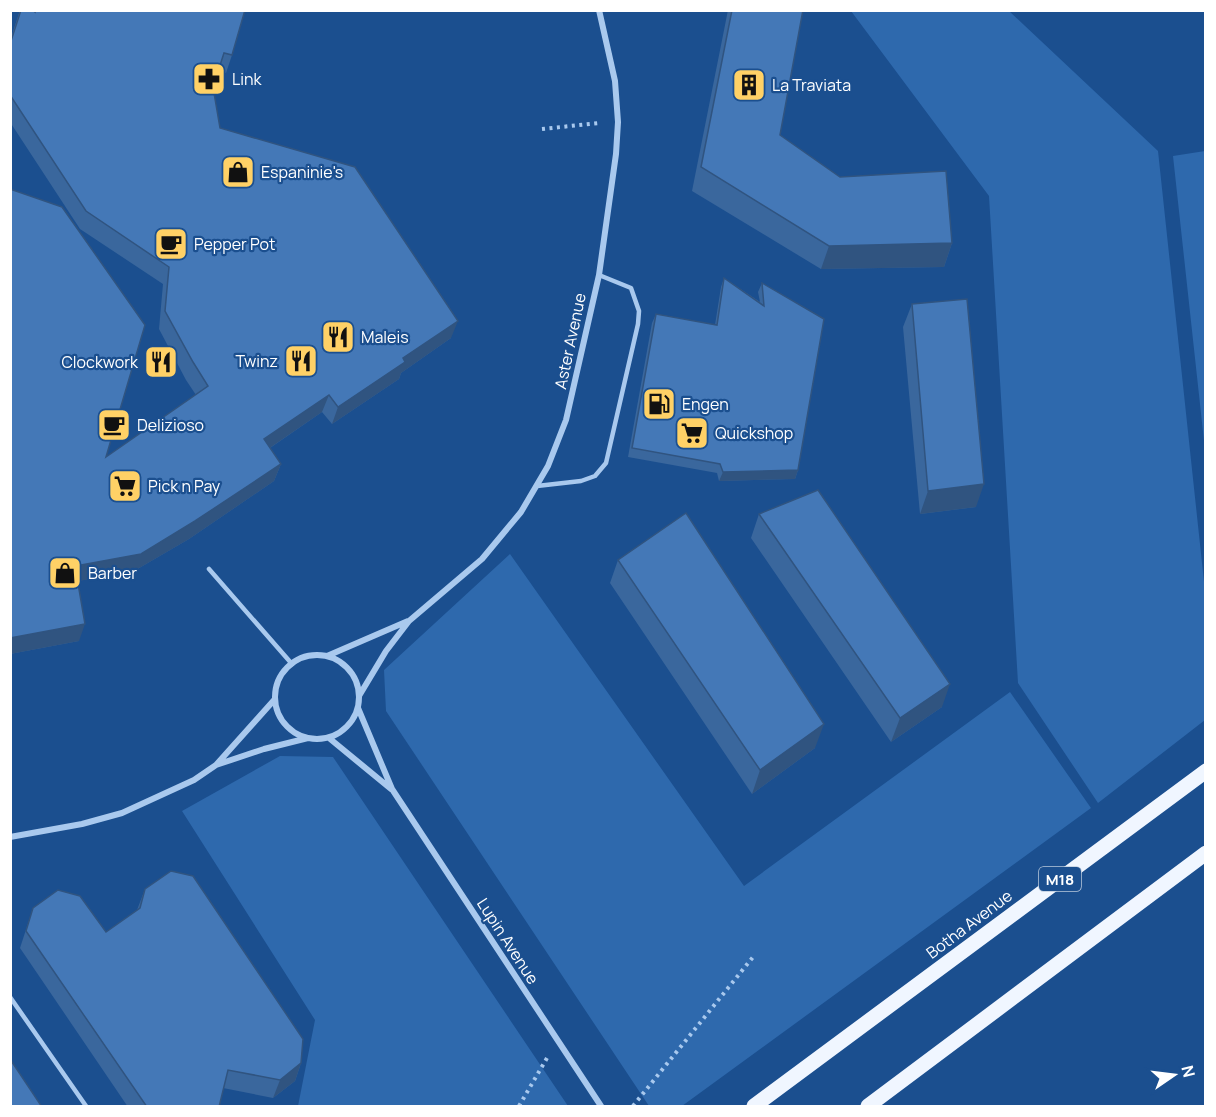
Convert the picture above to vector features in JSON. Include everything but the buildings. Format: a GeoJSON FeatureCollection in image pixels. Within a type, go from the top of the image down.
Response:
{"type":"FeatureCollection","features":[{"type":"Feature","properties":{"kind":"main road","name":"Botha Avenue"},"geometry":{"type":"LineString","coordinates":[[754,1107],[1206,771]]}},
{"type":"Feature","properties":{"kind":"main road"},"geometry":{"type":"LineString","coordinates":[[868,1107],[1206,853]]}},
{"type":"Feature","properties":{"kind":"street","name":"Aster Avenue"},"geometry":{"type":"LineString","coordinates":[[359,696],[386,651],[409,621],[482,559],[521,512],[548,466],[566,420],[599,275],[616,154],[618,122],[615,81],[599,10]]}},
{"type":"Feature","properties":{"kind":"street","name":"Aster Avenue"},"geometry":{"type":"LineString","coordinates":[[327,656],[409,621]]}},
{"type":"Feature","properties":{"kind":"street"},"geometry":{"type":"LineString","coordinates":[[216,765],[264,748],[308,738],[328,738],[346,728],[354,719],[358,708],[358,685],[353,675],[337,660],[327,656],[303,657],[292,664],[279,679],[275,699],[282,720],[298,735],[308,738]]}},
{"type":"Feature","properties":{"kind":"street"},"geometry":{"type":"LineString","coordinates":[[10,837],[82,824],[122,813],[194,780],[216,765],[275,699]]}},
{"type":"Feature","properties":{"kind":"street","name":"Lupin Avenue"},"geometry":{"type":"LineString","coordinates":[[358,708],[392,789],[601,1107]]}},
{"type":"Feature","properties":{"kind":"street","name":"Lupin Avenue"},"geometry":{"type":"LineString","coordinates":[[328,738],[392,789]]}},
{"type":"Feature","properties":{"kind":"lane"},"geometry":{"type":"LineString","coordinates":[[537,486],[581,481],[595,476],[606,463],[639,311],[632,288],[599,275]]}},
{"type":"Feature","properties":{"kind":"lane"},"geometry":{"type":"LineString","coordinates":[[209,569],[292,664]]}},
{"type":"Feature","properties":{"kind":"lane"},"geometry":{"type":"LineString","coordinates":[[10,998],[86,1107]]}},
{"type":"Feature","properties":{"kind":"path"},"geometry":{"type":"LineString","coordinates":[[542,129],[618,122]]}},
{"type":"Feature","properties":{"kind":"path"},"geometry":{"type":"LineString","coordinates":[[633,1107],[753,957]]}},
{"type":"Feature","properties":{"kind":"path"},"geometry":{"type":"LineString","coordinates":[[519,1107],[557,1040]]}},
{"type":"Feature","properties":{"kind":"shaded area"},"geometry":{"type":"Polygon","coordinates":[[[851,11],[1009,11],[1158,151],[1205,591],[1205,720],[1098,803],[1018,683],[989,196],[851,11]]]}},
{"type":"Feature","properties":{"kind":"shaded area"},"geometry":{"type":"Polygon","coordinates":[[[1206,151],[1205,450],[1173,156],[1206,151]]]}},
{"type":"Feature","properties":{"kind":"shaded area"},"geometry":{"type":"Polygon","coordinates":[[[510,554],[744,886],[1010,692],[1091,808],[682,1106],[649,1106],[386,711],[384,670],[510,554]]]}},
{"type":"Feature","properties":{"kind":"shaded area"},"geometry":{"type":"Polygon","coordinates":[[[280,756],[333,757],[568,1106],[298,1106],[315,1020],[182,811],[280,756]]]}},
{"type":"Feature","properties":{"kind":"place","name":"Link"},"geometry":{"type":"Point","coordinates":[209,79]}},
{"type":"Feature","properties":{"kind":"place","name":"La Traviata"},"geometry":{"type":"Point","coordinates":[749,85]}},
{"type":"Feature","properties":{"kind":"place","name":"Espaninie's"},"geometry":{"type":"Point","coordinates":[238,172]}},
{"type":"Feature","properties":{"kind":"place","name":"Pepper Pot"},"geometry":{"type":"Point","coordinates":[171,244]}},
{"type":"Feature","properties":{"kind":"place","name":"Maleis"},"geometry":{"type":"Point","coordinates":[338,337]}},
{"type":"Feature","properties":{"kind":"place","name":"Twinz"},"geometry":{"type":"Point","coordinates":[301,361]}},
{"type":"Feature","properties":{"kind":"place","name":"Clockwork"},"geometry":{"type":"Point","coordinates":[161,362]}},
{"type":"Feature","properties":{"kind":"place","name":"Engen"},"geometry":{"type":"Point","coordinates":[659,404]}},
{"type":"Feature","properties":{"kind":"place","name":"Delizioso"},"geometry":{"type":"Point","coordinates":[114,425]}},
{"type":"Feature","properties":{"kind":"place","name":"Quickshop"},"geometry":{"type":"Point","coordinates":[692,433]}},
{"type":"Feature","properties":{"kind":"place","name":"Pick n Pay"},"geometry":{"type":"Point","coordinates":[125,486]}},
{"type":"Feature","properties":{"kind":"place","name":"Barber"},"geometry":{"type":"Point","coordinates":[65,573]}}]}
